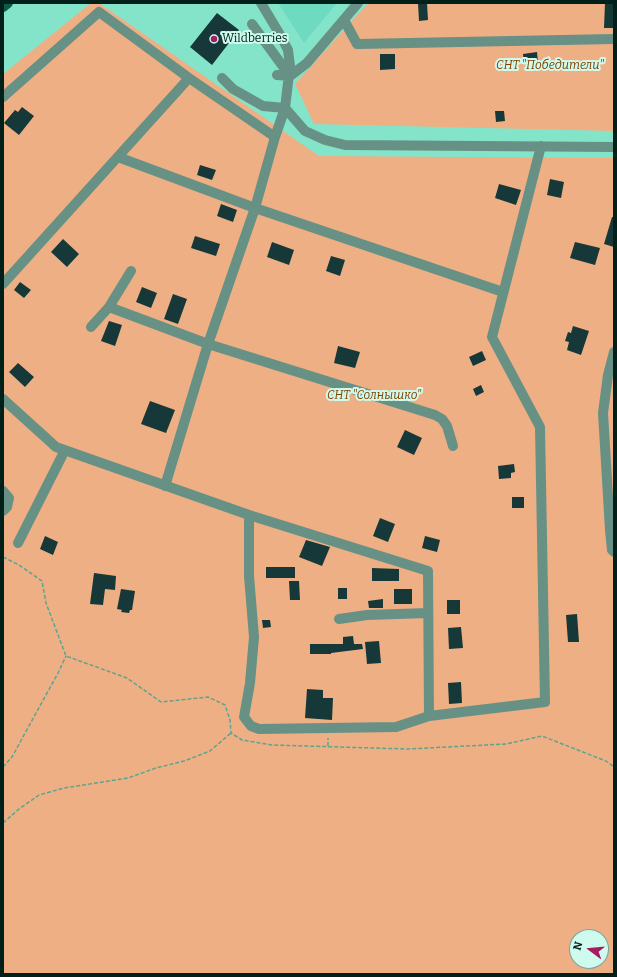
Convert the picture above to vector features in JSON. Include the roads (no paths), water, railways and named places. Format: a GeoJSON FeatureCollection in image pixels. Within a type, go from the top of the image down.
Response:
{"type":"FeatureCollection","features":[{"type":"Feature","properties":{"kind":"main road"},"geometry":{"type":"LineString","coordinates":[[3,7],[8,3]]}},
{"type":"Feature","properties":{"kind":"street"},"geometry":{"type":"LineString","coordinates":[[165,486],[208,344],[254,208],[275,136],[285,108],[290,76],[288,50],[261,3]]}},
{"type":"Feature","properties":{"kind":"street"},"geometry":{"type":"LineString","coordinates":[[277,75],[290,76],[307,63],[358,3]]}},
{"type":"Feature","properties":{"kind":"street"},"geometry":{"type":"LineString","coordinates":[[3,97],[99,12],[189,78],[275,136]]}},
{"type":"Feature","properties":{"kind":"street"},"geometry":{"type":"LineString","coordinates":[[344,20],[357,44],[614,39]]}},
{"type":"Feature","properties":{"kind":"street"},"geometry":{"type":"LineString","coordinates":[[252,24],[290,76]]}},
{"type":"Feature","properties":{"kind":"street"},"geometry":{"type":"LineString","coordinates":[[3,284],[189,78]]}},
{"type":"Feature","properties":{"kind":"street"},"geometry":{"type":"LineString","coordinates":[[222,78],[233,89],[263,106],[285,108],[305,131],[325,140],[345,145],[614,147]]}},
{"type":"Feature","properties":{"kind":"street"},"geometry":{"type":"LineString","coordinates":[[249,515],[249,576],[254,637],[250,683],[244,716],[251,726],[259,730],[396,727],[429,716],[545,702],[540,427],[492,337],[541,146]]}},
{"type":"Feature","properties":{"kind":"street"},"geometry":{"type":"LineString","coordinates":[[118,157],[254,208],[503,292]]}},
{"type":"Feature","properties":{"kind":"street"},"geometry":{"type":"LineString","coordinates":[[91,328],[110,307],[131,271]]}},
{"type":"Feature","properties":{"kind":"street"},"geometry":{"type":"LineString","coordinates":[[110,307],[208,344],[435,416],[442,419],[447,426],[453,446]]}},
{"type":"Feature","properties":{"kind":"street"},"geometry":{"type":"LineString","coordinates":[[614,352],[608,375],[603,413],[610,530],[612,550],[614,552]]}},
{"type":"Feature","properties":{"kind":"street"},"geometry":{"type":"LineString","coordinates":[[3,399],[56,447],[249,515],[428,571],[429,716]]}},
{"type":"Feature","properties":{"kind":"street"},"geometry":{"type":"LineString","coordinates":[[18,543],[65,450]]}},
{"type":"Feature","properties":{"kind":"street"},"geometry":{"type":"LineString","coordinates":[[3,492],[9,498],[7,507],[3,511]]}},
{"type":"Feature","properties":{"kind":"street"},"geometry":{"type":"LineString","coordinates":[[339,619],[367,615],[428,613]]}},
{"type":"Feature","properties":{"kind":"place","name":"Wildberries"},"geometry":{"type":"Point","coordinates":[214,39]}},
{"type":"Feature","properties":{"kind":"park label","name":"СНТ \"Победители\""},"geometry":{"type":"Point","coordinates":[550,66]}},
{"type":"Feature","properties":{"kind":"park label","name":"СНТ \"Солнышко\""},"geometry":{"type":"Point","coordinates":[374,396]}}]}
